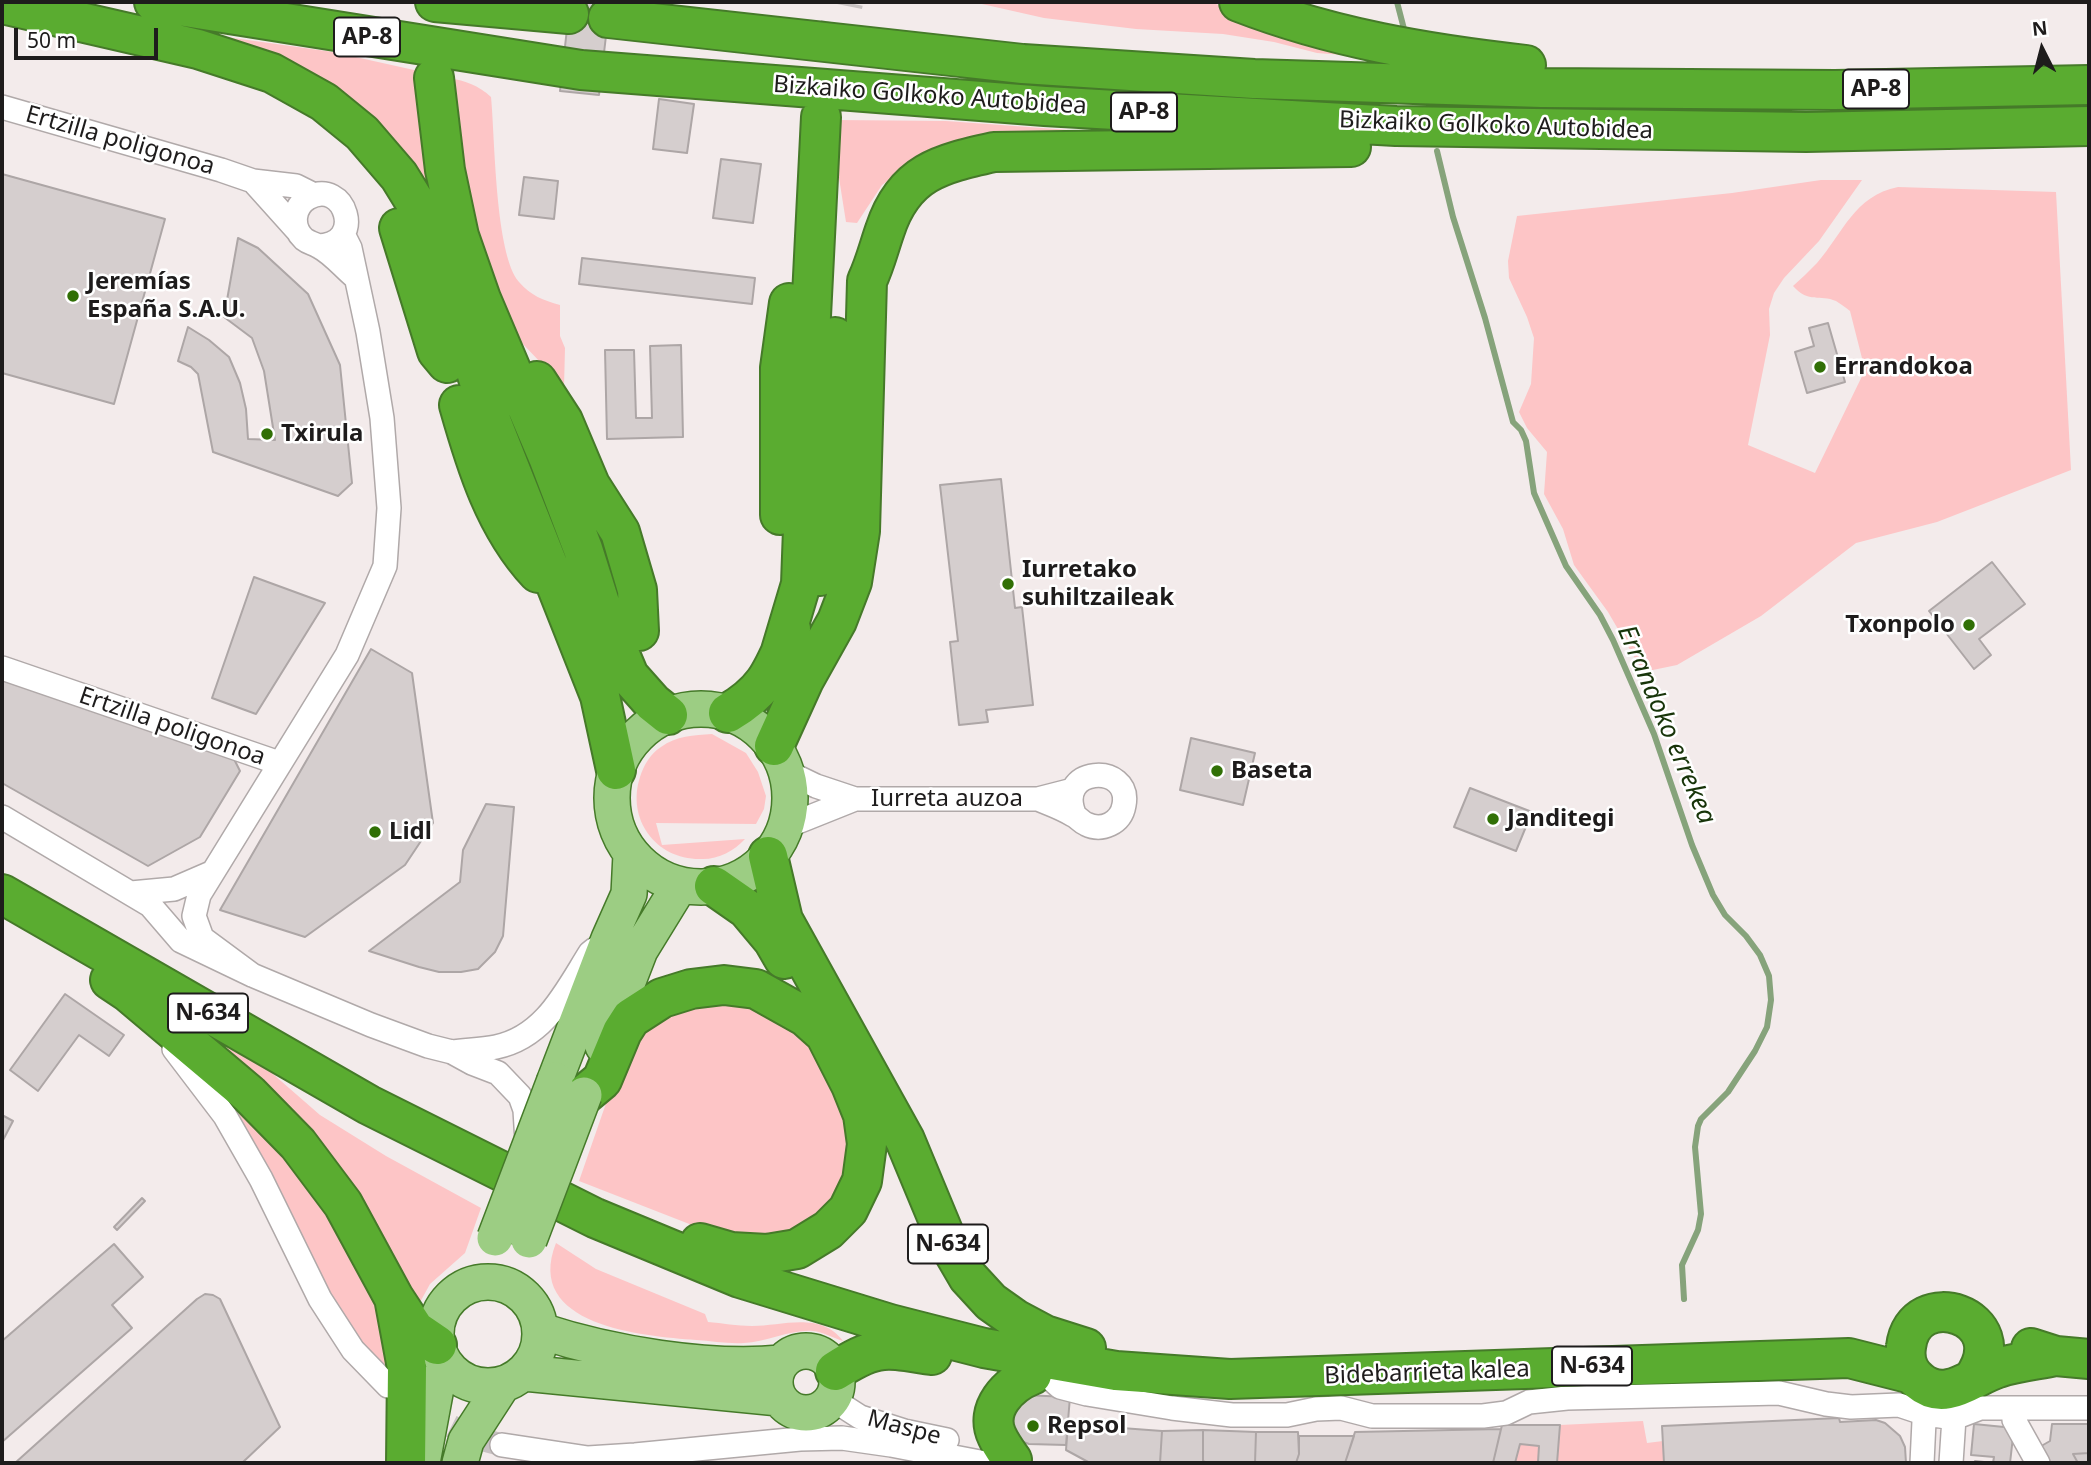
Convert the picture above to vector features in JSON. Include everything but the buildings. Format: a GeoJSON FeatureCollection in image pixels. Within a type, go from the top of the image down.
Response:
{"type":"FeatureCollection","features":[{"type":"Feature","properties":{"kind":"highway","name":"Bizkaiko Golkoko Autobidea"},"geometry":{"type":"LineString","coordinates":[[154,2],[581,70],[1045,106],[1369,124],[1708,132],[2089,126]]}},
{"type":"Feature","properties":{"kind":"highway"},"geometry":{"type":"LineString","coordinates":[[435,2],[569,14]]}},
{"type":"Feature","properties":{"kind":"highway"},"geometry":{"type":"LineString","coordinates":[[1239,2],[1301,25],[1370,42],[1447,57],[1601,74],[1662,88]]}},
{"type":"Feature","properties":{"kind":"highway"},"geometry":{"type":"LineString","coordinates":[[2,4],[198,49],[272,73],[324,102],[362,133],[399,176],[420,210],[482,356],[532,373],[551,400],[590,485],[606,512],[615,559],[639,631],[657,676],[678,712]]}},
{"type":"Feature","properties":{"kind":"highway","name":"Bizkaiko Golkoko Autobidea"},"geometry":{"type":"LineString","coordinates":[[608,18],[1023,64],[1254,79],[1542,88],[1835,90],[2089,85]]}},
{"type":"Feature","properties":{"kind":"highway"},"geometry":{"type":"LineString","coordinates":[[435,78],[445,170],[459,236],[481,299],[482,356],[492,423],[600,696],[616,770]]}},
{"type":"Feature","properties":{"kind":"highway"},"geometry":{"type":"LineString","coordinates":[[728,713],[748,701],[766,683],[781,651],[801,584],[821,117]]}},
{"type":"Feature","properties":{"kind":"highway"},"geometry":{"type":"LineString","coordinates":[[783,745],[800,701],[857,603],[865,576],[874,505],[873,270],[886,228],[903,191],[928,172],[949,162],[994,152],[1676,142],[1708,132]]}},
{"type":"Feature","properties":{"kind":"highway"},"geometry":{"type":"LineString","coordinates":[[372,144],[399,228],[428,292],[482,356],[548,457],[606,620],[629,676],[653,703],[678,712]]}},
{"type":"Feature","properties":{"kind":"highway","name":"N-634"},"geometry":{"type":"LineString","coordinates":[[777,842],[783,920],[905,1140],[947,1241],[968,1277],[991,1303],[1045,1335],[1087,1349],[1138,1359],[1335,1376]]}},
{"type":"Feature","properties":{"kind":"highway"},"geometry":{"type":"LineString","coordinates":[[416,1130],[493,1154],[682,1237],[731,1252],[766,1254],[797,1249],[828,1230],[848,1210],[862,1181],[867,1144],[863,1115],[825,1034],[773,940],[747,909],[697,885]]}},
{"type":"Feature","properties":{"kind":"highway","name":"N-634"},"geometry":{"type":"LineString","coordinates":[[2,894],[416,1130],[595,1219],[740,1278],[890,1324],[984,1348],[1075,1365],[1174,1376]]}},
{"type":"Feature","properties":{"kind":"highway"},"geometry":{"type":"LineString","coordinates":[[2,906],[128,992],[239,1085],[298,1144],[343,1204],[394,1298],[415,1330],[441,1355]]}},
{"type":"Feature","properties":{"kind":"highway"},"geometry":{"type":"LineString","coordinates":[[569,1088],[602,1080],[622,1032],[631,1018],[662,998],[691,989],[724,985],[756,989],[806,1017],[825,1034]]}},
{"type":"Feature","properties":{"kind":"highway"},"geometry":{"type":"LineString","coordinates":[[394,1298],[407,1368],[405,1463]]}},
{"type":"Feature","properties":{"kind":"highway"},"geometry":{"type":"LineString","coordinates":[[1960,1400],[1949,1390],[1937,1390],[1917,1377],[1914,1326],[1935,1312],[1959,1314],[1977,1327],[2008,1341],[2073,1357]]}},
{"type":"Feature","properties":{"kind":"highway"},"geometry":{"type":"LineString","coordinates":[[1960,1400],[1981,1368],[1984,1358],[1984,1347],[1977,1327]]}},
{"type":"Feature","properties":{"kind":"highway"},"geometry":{"type":"LineString","coordinates":[[834,1385],[867,1352],[875,1349],[951,1357],[1041,1377],[1138,1387],[1174,1376]]}},
{"type":"Feature","properties":{"kind":"highway"},"geometry":{"type":"LineString","coordinates":[[1960,1400],[1998,1368],[2073,1357]]}},
{"type":"Feature","properties":{"kind":"highway","name":"Bidebarrieta kalea"},"geometry":{"type":"LineString","coordinates":[[1174,1376],[1230,1379],[1849,1358],[1917,1377]]}},
{"type":"Feature","properties":{"kind":"highway"},"geometry":{"type":"LineString","coordinates":[[1005,1462],[995,1434],[997,1403],[1007,1389],[1019,1380],[1041,1377]]}},
{"type":"Feature","properties":{"kind":"main road"},"geometry":{"type":"LineString","coordinates":[[708,709],[746,720],[783,745],[791,800],[777,842],[753,870],[734,880],[697,885],[653,873],[631,854],[617,828],[611,799],[616,770],[627,747],[645,728],[678,712],[708,709]]}},
{"type":"Feature","properties":{"kind":"main road"},"geometry":{"type":"LineString","coordinates":[[517,1289],[609,939],[629,894],[631,854]]}},
{"type":"Feature","properties":{"kind":"main road"},"geometry":{"type":"LineString","coordinates":[[470,1284],[495,1238],[527,1149],[569,1088],[640,950],[697,885]]}},
{"type":"Feature","properties":{"kind":"main road"},"geometry":{"type":"LineString","coordinates":[[422,1463],[441,1355],[435,1330],[439,1315],[446,1302],[457,1291],[470,1284],[486,1281],[502,1283],[517,1289],[529,1300],[537,1314],[541,1331],[540,1346],[534,1361],[513,1379],[467,1441],[460,1463]]}},
{"type":"Feature","properties":{"kind":"main road"},"geometry":{"type":"LineString","coordinates":[[541,1331],[603,1349],[675,1359],[758,1365],[782,1363]]}},
{"type":"Feature","properties":{"kind":"main road"},"geometry":{"type":"LineString","coordinates":[[806,1351],[824,1356],[834,1385],[818,1411],[801,1413],[785,1405],[779,1398],[775,1380],[788,1356],[806,1351]]}},
{"type":"Feature","properties":{"kind":"main road"},"geometry":{"type":"LineString","coordinates":[[441,1355],[457,1376],[471,1384],[487,1386],[513,1379],[779,1398]]}},
{"type":"Feature","properties":{"kind":"street","name":"Ertzilla poligonoa"},"geometry":{"type":"LineString","coordinates":[[2,107],[246,178],[296,186],[314,195]]}},
{"type":"Feature","properties":{"kind":"street"},"geometry":{"type":"LineString","coordinates":[[246,178],[302,238],[318,246],[355,277]]}},
{"type":"Feature","properties":{"kind":"street"},"geometry":{"type":"LineString","coordinates":[[297,230],[295,222],[300,205],[314,195],[332,197],[344,208],[346,226],[343,234],[332,243],[318,246]]}},
{"type":"Feature","properties":{"kind":"street","name":"Ertzilla poligonoa"},"geometry":{"type":"LineString","coordinates":[[8,671],[279,763],[347,655],[385,566],[389,508],[382,418],[368,332],[350,248],[343,234]]}},
{"type":"Feature","properties":{"kind":"street"},"geometry":{"type":"LineString","coordinates":[[783,745],[816,786],[855,799]]}},
{"type":"Feature","properties":{"kind":"street"},"geometry":{"type":"LineString","coordinates":[[252,975],[202,938],[194,916],[199,895],[211,873],[279,763]]}},
{"type":"Feature","properties":{"kind":"street"},"geometry":{"type":"LineString","coordinates":[[1101,774],[1117,782],[1124,797],[1121,814],[1107,826],[1090,826],[1076,816],[1038,799],[1073,790],[1085,777],[1101,774]]}},
{"type":"Feature","properties":{"kind":"street"},"geometry":{"type":"LineString","coordinates":[[1073,790],[1072,807],[1076,816]]}},
{"type":"Feature","properties":{"kind":"street"},"geometry":{"type":"LineString","coordinates":[[777,842],[855,799]]}},
{"type":"Feature","properties":{"kind":"street","name":"Iurreta auzoa"},"geometry":{"type":"LineString","coordinates":[[855,799],[1038,799]]}},
{"type":"Feature","properties":{"kind":"street"},"geometry":{"type":"LineString","coordinates":[[2,817],[150,905],[181,942],[372,1025],[452,1052],[498,1073],[520,1096],[525,1110],[527,1149]]}},
{"type":"Feature","properties":{"kind":"street"},"geometry":{"type":"LineString","coordinates":[[131,893],[174,889],[211,873]]}},
{"type":"Feature","properties":{"kind":"street"},"geometry":{"type":"LineString","coordinates":[[452,1052],[498,1047],[529,1033],[552,1014],[590,953],[609,939]]}},
{"type":"Feature","properties":{"kind":"street"},"geometry":{"type":"LineString","coordinates":[[84,962],[179,1053],[225,1116],[261,1179],[320,1299],[353,1350],[388,1386]]}},
{"type":"Feature","properties":{"kind":"street","name":"Bidebarrieta kalea"},"geometry":{"type":"LineString","coordinates":[[1041,1377],[1060,1388],[1172,1408],[1232,1415],[1287,1415],[1316,1409],[1341,1408],[1372,1416],[1483,1416],[1506,1413],[1529,1402],[1567,1398],[1779,1393],[1838,1406],[1899,1405],[1917,1377]]}},
{"type":"Feature","properties":{"kind":"street"},"geometry":{"type":"LineString","coordinates":[[1917,1377],[1922,1463]]}},
{"type":"Feature","properties":{"kind":"street","name":"Maspe"},"geometry":{"type":"LineString","coordinates":[[834,1385],[860,1417],[904,1431],[964,1444],[1005,1462]]}},
{"type":"Feature","properties":{"kind":"street"},"geometry":{"type":"LineString","coordinates":[[1951,1463],[1960,1400],[1980,1408],[2089,1408]]}},
{"type":"Feature","properties":{"kind":"street"},"geometry":{"type":"LineString","coordinates":[[2014,1420],[2038,1463]]}},
{"type":"Feature","properties":{"kind":"street"},"geometry":{"type":"LineString","coordinates":[[502,1445],[588,1458],[800,1439],[842,1438],[1005,1462]]}},
{"type":"Feature","properties":{"kind":"shaded area"},"geometry":{"type":"Polygon","coordinates":[[[973,2],[1210,2],[1291,29],[1422,61],[1317,53],[1274,42],[1223,34],[1136,29],[1044,18],[973,2]]]}},
{"type":"Feature","properties":{"kind":"shaded area"},"geometry":{"type":"Polygon","coordinates":[[[198,33],[333,52],[423,72],[435,207],[198,33]]]}},
{"type":"Feature","properties":{"kind":"shaded area"},"geometry":{"type":"Polygon","coordinates":[[[449,78],[472,84],[491,97],[497,194],[505,247],[511,268],[519,282],[538,297],[560,305],[560,336],[565,348],[564,387],[520,341],[505,315],[477,248],[449,78]]]}},
{"type":"Feature","properties":{"kind":"shaded area"},"geometry":{"type":"Polygon","coordinates":[[[835,120],[946,121],[1206,140],[923,154],[882,185],[857,223],[846,222],[836,159],[835,120]]]}},
{"type":"Feature","properties":{"kind":"shaded area"},"geometry":{"type":"Polygon","coordinates":[[[1821,180],[1862,180],[1819,241],[1784,278],[1774,293],[1769,309],[1770,335],[1748,445],[1815,473],[1865,370],[1850,311],[1836,301],[1804,295],[1793,286],[1817,263],[1851,217],[1870,198],[1898,187],[2056,192],[2071,470],[1937,522],[1856,543],[1761,616],[1677,665],[1643,672],[1608,612],[1574,565],[1563,529],[1544,494],[1547,452],[1527,428],[1519,412],[1531,384],[1534,338],[1509,278],[1508,261],[1517,216],[1732,193],[1821,180]]]}},
{"type":"Feature","properties":{"kind":"shaded area"},"geometry":{"type":"Polygon","coordinates":[[[712,734],[746,753],[758,772],[766,796],[764,809],[756,824],[656,823],[662,845],[745,839],[720,856],[709,859],[687,858],[672,853],[649,835],[637,808],[640,777],[651,756],[667,743],[685,737],[712,734]]]}},
{"type":"Feature","properties":{"kind":"shaded area"},"geometry":{"type":"Polygon","coordinates":[[[733,997],[802,1028],[854,1125],[848,1180],[814,1220],[782,1236],[752,1240],[697,1227],[579,1181],[627,1043],[641,1020],[733,997]]]}},
{"type":"Feature","properties":{"kind":"shaded area"},"geometry":{"type":"Polygon","coordinates":[[[158,1003],[258,1061],[320,1115],[386,1156],[481,1208],[465,1253],[430,1284],[419,1304],[158,1003]]]}},
{"type":"Feature","properties":{"kind":"shaded area"},"geometry":{"type":"Polygon","coordinates":[[[200,1066],[254,1117],[327,1211],[388,1322],[396,1380],[366,1348],[341,1314],[309,1251],[200,1066]]]}},
{"type":"Feature","properties":{"kind":"shaded area"},"geometry":{"type":"Polygon","coordinates":[[[556,1243],[596,1269],[705,1314],[708,1322],[741,1326],[812,1323],[824,1326],[843,1341],[805,1331],[752,1342],[726,1343],[647,1335],[594,1321],[572,1309],[556,1293],[550,1271],[556,1243]]]}},
{"type":"Feature","properties":{"kind":"shaded area"},"geometry":{"type":"Polygon","coordinates":[[[1643,1421],[1647,1443],[1663,1441],[1664,1463],[1515,1463],[1520,1444],[1539,1446],[1557,1462],[1560,1425],[1643,1421]]]}},
{"type":"Feature","properties":{"kind":"waterway","name":"Errandoko errekea"},"geometry":{"type":"LineString","coordinates":[[1397,2],[1404,29]]}},
{"type":"Feature","properties":{"kind":"waterway","name":"Errandoko errekea"},"geometry":{"type":"LineString","coordinates":[[1437,151],[1453,217],[1485,318],[1513,422],[1526,441],[1534,493],[1566,566],[1600,615],[1613,640],[1654,734],[1692,845],[1713,895],[1725,915],[1760,955],[1769,976],[1771,1000],[1767,1027],[1728,1092],[1701,1119],[1698,1126],[1695,1147],[1701,1214],[1698,1230],[1682,1265],[1684,1299]]}},
{"type":"Feature","properties":{"kind":"tunnel"},"geometry":{"type":"LineString","coordinates":[[821,117],[844,2]]}},
{"type":"Feature","properties":{"kind":"tunnel"},"geometry":{"type":"LineString","coordinates":[[421,1411],[473,1437],[502,1445]]}},
{"type":"Feature","properties":{"kind":"place","name":"Jeremías España S.A.U."},"geometry":{"type":"Point","coordinates":[73,296]}},
{"type":"Feature","properties":{"kind":"place","name":"Errandokoa"},"geometry":{"type":"Point","coordinates":[1820,367]}},
{"type":"Feature","properties":{"kind":"place","name":"Txirula"},"geometry":{"type":"Point","coordinates":[267,434]}},
{"type":"Feature","properties":{"kind":"place","name":"Iurretako suhiltzaileak"},"geometry":{"type":"Point","coordinates":[1008,584]}},
{"type":"Feature","properties":{"kind":"place","name":"Txonpolo"},"geometry":{"type":"Point","coordinates":[1969,625]}},
{"type":"Feature","properties":{"kind":"place","name":"Baseta"},"geometry":{"type":"Point","coordinates":[1217,771]}},
{"type":"Feature","properties":{"kind":"place","name":"Janditegi"},"geometry":{"type":"Point","coordinates":[1493,819]}},
{"type":"Feature","properties":{"kind":"place","name":"Lidl"},"geometry":{"type":"Point","coordinates":[375,832]}},
{"type":"Feature","properties":{"kind":"place","name":"Repsol"},"geometry":{"type":"Point","coordinates":[1033,1426]}}]}
